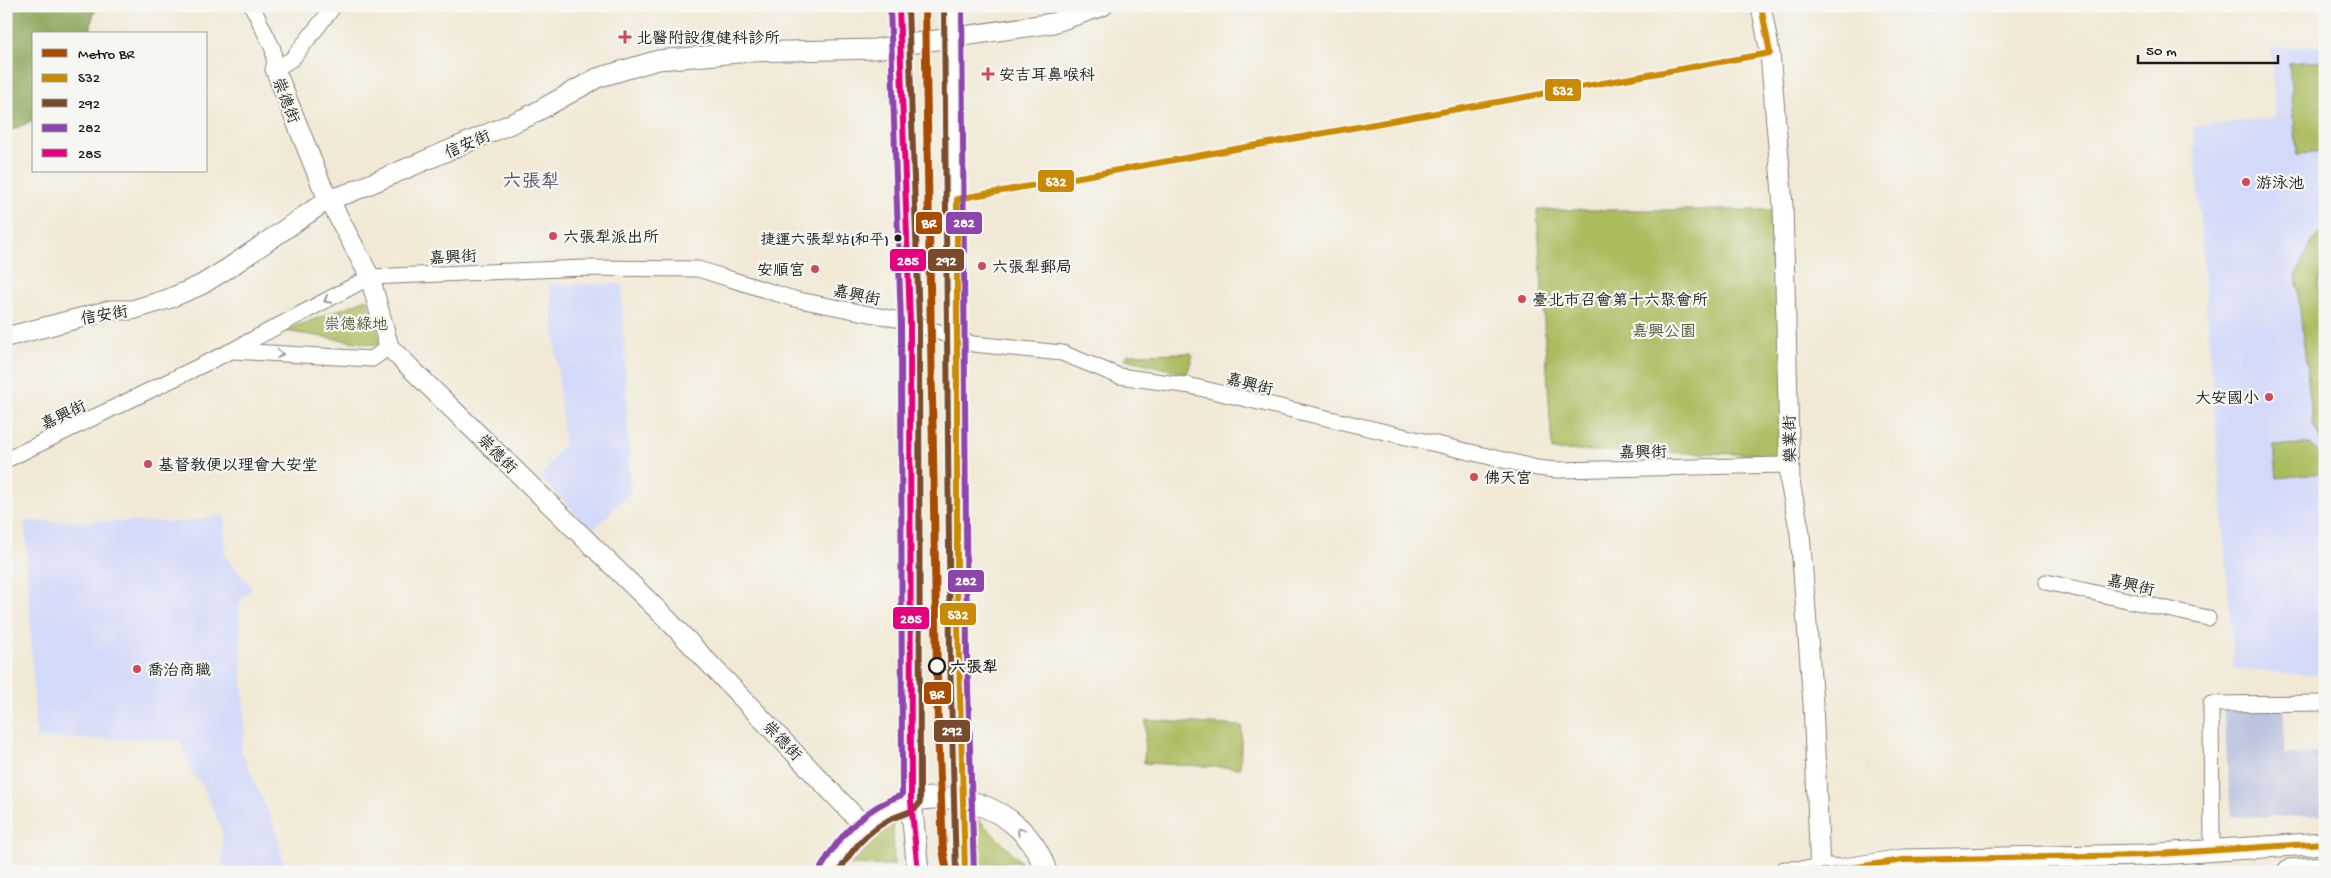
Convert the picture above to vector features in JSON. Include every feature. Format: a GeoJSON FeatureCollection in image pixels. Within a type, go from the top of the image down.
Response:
{"type":"FeatureCollection","features":[{"type":"Feature","properties":{"kind":"highway"},"geometry":{"type":"LineString","coordinates":[[2290,872],[2325,869]]}},
{"type":"Feature","properties":{"kind":"main road"},"geometry":{"type":"LineString","coordinates":[[899,6],[910,322],[911,801],[918,872]]}},
{"type":"Feature","properties":{"kind":"main road"},"geometry":{"type":"LineString","coordinates":[[953,6],[957,340],[957,588],[965,872]]}},
{"type":"Feature","properties":{"kind":"main road"},"geometry":{"type":"LineString","coordinates":[[829,872],[849,838],[878,814],[911,801],[946,797],[963,799],[989,808],[1013,823],[1037,852],[1046,872]]}},
{"type":"Feature","properties":{"kind":"main road"},"geometry":{"type":"LineString","coordinates":[[1785,872],[1827,871],[1904,860],[2144,856],[2325,843]]}},
{"type":"Feature","properties":{"kind":"street","name":"崇德街"},"geometry":{"type":"LineString","coordinates":[[252,6],[272,49],[275,69],[322,186],[338,220],[370,278],[389,347],[665,617],[863,825]]}},
{"type":"Feature","properties":{"kind":"street"},"geometry":{"type":"LineString","coordinates":[[275,69],[292,59],[334,6]]}},
{"type":"Feature","properties":{"kind":"street","name":"信安街"},"geometry":{"type":"LineString","coordinates":[[6,337],[111,310],[132,310],[168,299],[201,285],[329,199],[349,193],[529,116],[597,78],[658,60],[750,52],[875,49],[953,39],[1053,23],[1103,6]]}},
{"type":"Feature","properties":{"kind":"street","name":"樂業街"},"geometry":{"type":"LineString","coordinates":[[1761,6],[1770,53],[1783,205],[1791,492],[1800,533],[1827,871]]}},
{"type":"Feature","properties":{"kind":"street","name":"嘉興街"},"geometry":{"type":"LineString","coordinates":[[6,460],[231,351],[370,278],[584,268],[698,269],[794,299],[910,322],[973,344],[1062,353],[1119,376],[1191,386],[1537,468],[1789,465]]}},
{"type":"Feature","properties":{"kind":"street"},"geometry":{"type":"LineString","coordinates":[[231,351],[372,359],[389,347]]}},
{"type":"Feature","properties":{"kind":"street","name":"嘉興街"},"geometry":{"type":"LineString","coordinates":[[2046,582],[2208,618]]}},
{"type":"Feature","properties":{"kind":"street"},"geometry":{"type":"LineString","coordinates":[[2212,850],[2211,704],[2325,702]]}},
{"type":"Feature","properties":{"kind":"shaded area","name":"大安國小"},"geometry":{"type":"Polygon","coordinates":[[[2325,46],[2325,676],[2234,669],[2193,126],[2275,118],[2271,48],[2325,46]]]}},
{"type":"Feature","properties":{"kind":"shaded area"},"geometry":{"type":"Polygon","coordinates":[[[550,284],[622,284],[630,493],[592,531],[541,478],[564,443],[550,284]]]}},
{"type":"Feature","properties":{"kind":"shaded area","name":"喬治商職"},"geometry":{"type":"Polygon","coordinates":[[[224,515],[225,556],[252,588],[239,603],[245,735],[240,748],[277,832],[285,872],[223,872],[222,831],[203,786],[193,775],[180,740],[36,738],[25,521],[182,522],[224,515]]]}},
{"type":"Feature","properties":{"kind":"shaded area"},"geometry":{"type":"Polygon","coordinates":[[[2223,704],[2284,707],[2284,755],[2325,753],[2325,815],[2231,817],[2223,704]]]}},
{"type":"Feature","properties":{"kind":"green space"},"geometry":{"type":"Polygon","coordinates":[[[6,6],[97,6],[92,19],[90,32],[32,32],[32,121],[6,133],[6,6]]]}},
{"type":"Feature","properties":{"kind":"green space"},"geometry":{"type":"Polygon","coordinates":[[[2325,60],[2325,152],[2297,154],[2289,63],[2325,60]]]}},
{"type":"Feature","properties":{"kind":"green space","name":"嘉興公園"},"geometry":{"type":"Polygon","coordinates":[[[1537,210],[1776,210],[1790,455],[1552,450],[1537,210]]]}},
{"type":"Feature","properties":{"kind":"green space"},"geometry":{"type":"Polygon","coordinates":[[[2325,228],[2325,266],[2318,285],[2325,369],[2325,444],[2321,442],[2313,424],[2296,276],[2311,244],[2325,228]]]}},
{"type":"Feature","properties":{"kind":"green space","name":"崇德綠地"},"geometry":{"type":"Polygon","coordinates":[[[367,299],[382,346],[284,331],[367,299]]]}},
{"type":"Feature","properties":{"kind":"green space"},"geometry":{"type":"Polygon","coordinates":[[[1191,353],[1193,355],[1187,374],[1125,359],[1128,354],[1191,353]]]}},
{"type":"Feature","properties":{"kind":"green space"},"geometry":{"type":"Polygon","coordinates":[[[2310,444],[2325,457],[2325,473],[2277,478],[2274,445],[2310,444]]]}},
{"type":"Feature","properties":{"kind":"green space"},"geometry":{"type":"Polygon","coordinates":[[[1146,720],[1242,726],[1240,768],[1144,763],[1146,720]]]}},
{"type":"Feature","properties":{"kind":"green space"},"geometry":{"type":"Polygon","coordinates":[[[978,819],[1021,862],[979,864],[978,819]]]}},
{"type":"Feature","properties":{"kind":"green space"},"geometry":{"type":"Polygon","coordinates":[[[893,821],[894,865],[851,865],[893,821]]]}},
{"type":"Feature","properties":{"kind":"metro line","name":"BR"},"geometry":{"type":"LineString","coordinates":[[925,6],[938,729],[943,850],[947,872]]}},
{"type":"Feature","properties":{"kind":"transit line","name":"282"},"geometry":{"type":"LineString","coordinates":[[821,868],[836,844],[855,823],[876,807],[902,795],[901,322],[890,6]]}},
{"type":"Feature","properties":{"kind":"transit line","name":"285"},"geometry":{"type":"LineString","coordinates":[[899,6],[910,322],[911,801],[918,872]]}},
{"type":"Feature","properties":{"kind":"transit line","name":"292"},"geometry":{"type":"LineString","coordinates":[[839,872],[854,849],[866,837],[887,821],[914,809],[920,802],[919,322],[908,6]]}},
{"type":"Feature","properties":{"kind":"transit line","name":"292"},"geometry":{"type":"LineString","coordinates":[[944,6],[950,656],[956,872]]}},
{"type":"Feature","properties":{"kind":"transit line","name":"282"},"geometry":{"type":"LineString","coordinates":[[962,6],[967,656],[974,872]]}},
{"type":"Feature","properties":{"kind":"transit line","name":"S32"},"geometry":{"type":"LineString","coordinates":[[965,872],[957,588],[957,199],[1770,53],[1761,6]]}},
{"type":"Feature","properties":{"kind":"transit line","name":"S32"},"geometry":{"type":"LineString","coordinates":[[1797,872],[1831,871],[1903,860],[2144,855],[2325,843]]}},
{"type":"Feature","properties":{"kind":"place","name":"北醫附設復健科診所"},"geometry":{"type":"Point","coordinates":[625,37]}},
{"type":"Feature","properties":{"kind":"place","name":"安吉耳鼻喉科"},"geometry":{"type":"Point","coordinates":[988,74]}},
{"type":"Feature","properties":{"kind":"place","name":"游泳池"},"geometry":{"type":"Point","coordinates":[2246,182]}},
{"type":"Feature","properties":{"kind":"place","name":"六張犁派出所"},"geometry":{"type":"Point","coordinates":[553,236]}},
{"type":"Feature","properties":{"kind":"place","name":"捷運六張犁站(和平)"},"geometry":{"type":"Point","coordinates":[898,238]}},
{"type":"Feature","properties":{"kind":"place","name":"六張犁郵局"},"geometry":{"type":"Point","coordinates":[982,266]}},
{"type":"Feature","properties":{"kind":"place","name":"安順宮"},"geometry":{"type":"Point","coordinates":[815,269]}},
{"type":"Feature","properties":{"kind":"place","name":"臺北市召會第十六聚會所"},"geometry":{"type":"Point","coordinates":[1522,299]}},
{"type":"Feature","properties":{"kind":"place","name":"大安國小"},"geometry":{"type":"Point","coordinates":[2269,397]}},
{"type":"Feature","properties":{"kind":"place","name":"基督教便以理會大安堂"},"geometry":{"type":"Point","coordinates":[148,464]}},
{"type":"Feature","properties":{"kind":"place","name":"佛天宮"},"geometry":{"type":"Point","coordinates":[1474,477]}},
{"type":"Feature","properties":{"kind":"place","name":"六張犁"},"geometry":{"type":"Point","coordinates":[937,666]}},
{"type":"Feature","properties":{"kind":"place","name":"喬治商職"},"geometry":{"type":"Point","coordinates":[137,669]}},
{"type":"Feature","properties":{"kind":"district","name":"六張犁"},"geometry":{"type":"Point","coordinates":[531,180]}}]}
